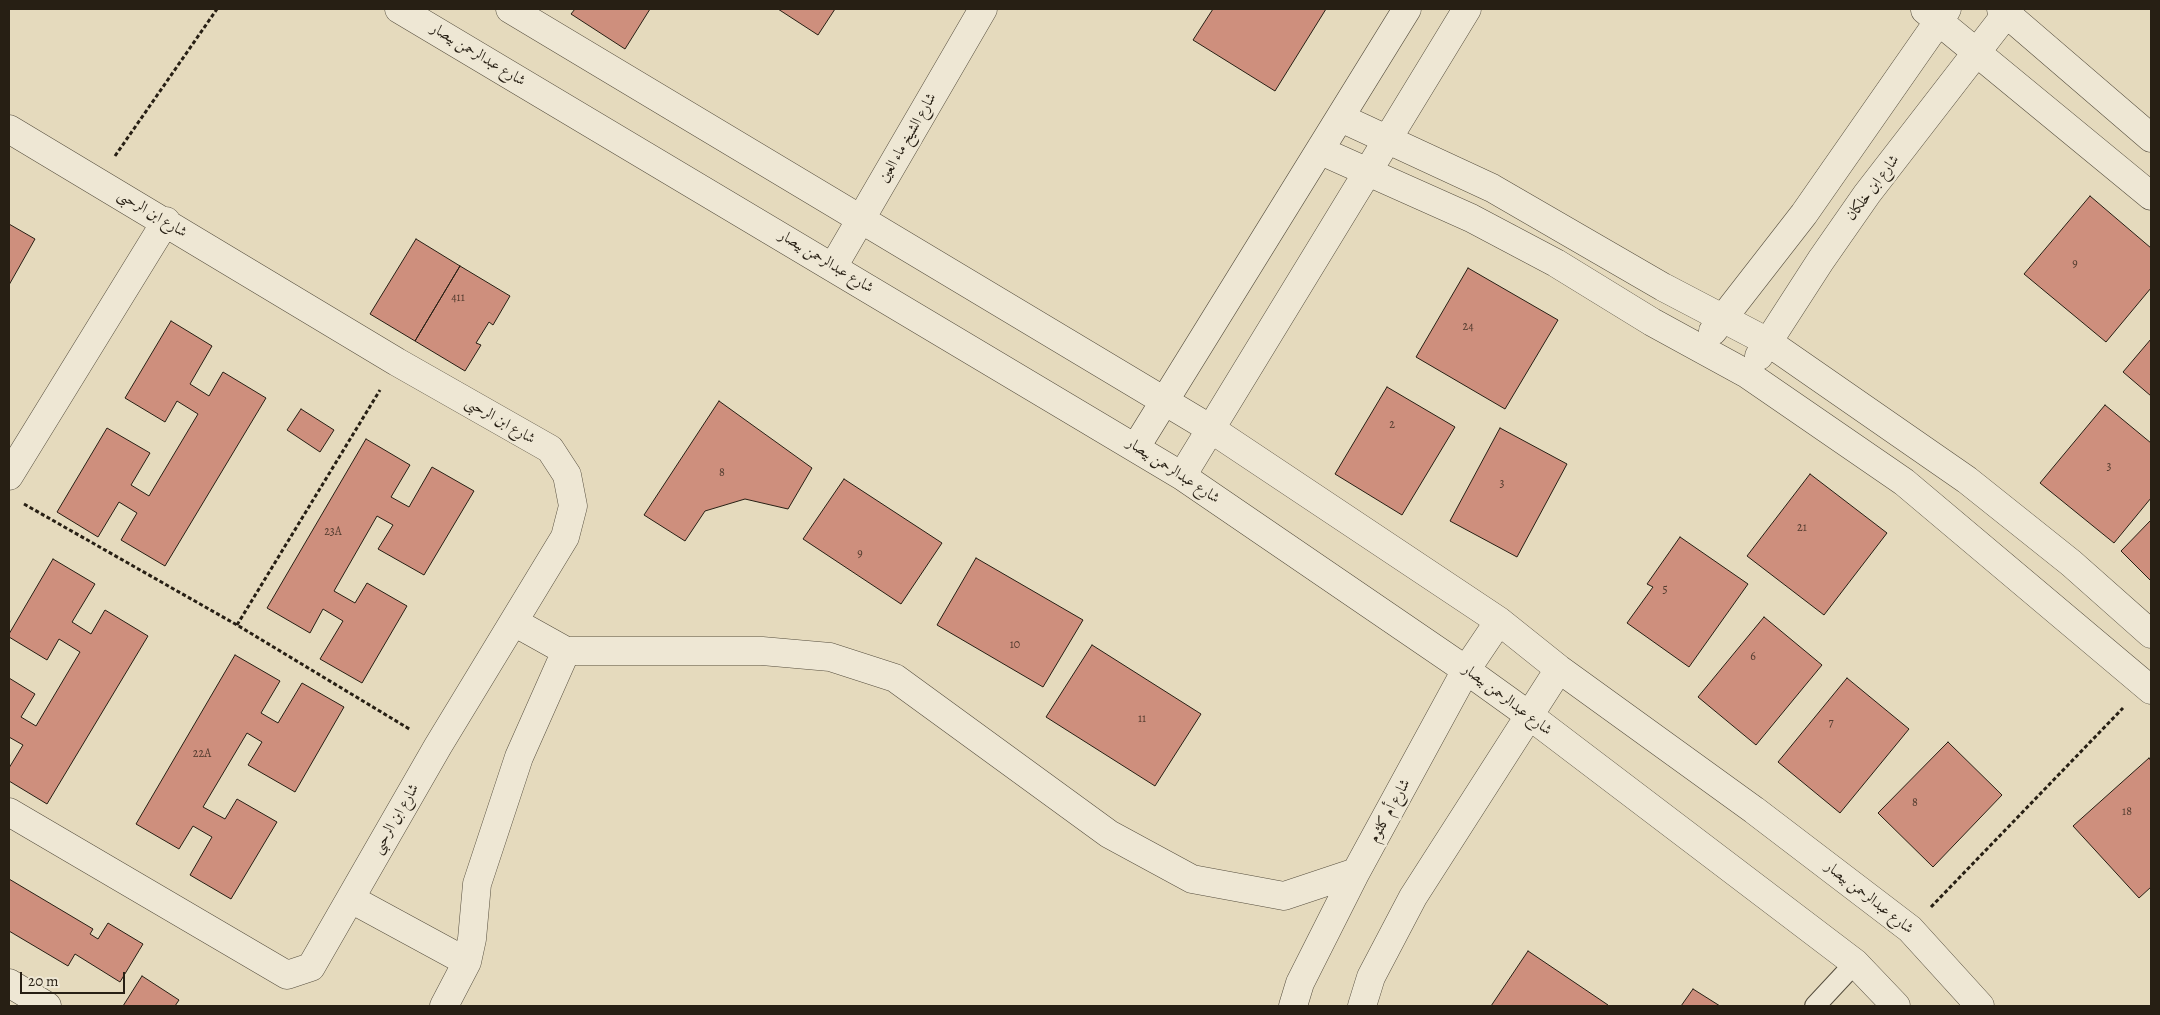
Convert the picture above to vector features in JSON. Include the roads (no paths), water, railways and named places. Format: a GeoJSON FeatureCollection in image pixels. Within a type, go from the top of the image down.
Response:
{"type":"FeatureCollection","features":[{"type":"Feature","properties":{"kind":"street","name":"شارع عبدالرحمن بيصار"},"geometry":{"type":"LineString","coordinates":[[400,9],[1182,476],[1466,670],[1530,716],[1855,963],[1896,1006]]}},
{"type":"Feature","properties":{"kind":"street","name":"شارع عبدالرحمن بيصار"},"geometry":{"type":"LineString","coordinates":[[510,9],[1211,430],[1499,622],[1559,669],[1754,810],[1910,929],[1980,1006]]}},
{"type":"Feature","properties":{"kind":"street","name":"شارع الشيخ ماء العين"},"geometry":{"type":"LineString","coordinates":[[833,267],[983,9]]}},
{"type":"Feature","properties":{"kind":"street"},"geometry":{"type":"LineString","coordinates":[[1136,447],[1321,151],[1407,9]]}},
{"type":"Feature","properties":{"kind":"street"},"geometry":{"type":"LineString","coordinates":[[1182,476],[1467,9]]}},
{"type":"Feature","properties":{"kind":"street"},"geometry":{"type":"LineString","coordinates":[[2006,10],[2151,138]]}},
{"type":"Feature","properties":{"kind":"street","name":"شارع ابن خلكان"},"geometry":{"type":"LineString","coordinates":[[1747,374],[1821,260],[1867,194],[1977,52],[2006,10]]}},
{"type":"Feature","properties":{"kind":"street"},"geometry":{"type":"LineString","coordinates":[[1702,349],[1723,316],[1804,214],[1937,12],[1977,52],[2151,196]]}},
{"type":"Feature","properties":{"kind":"street"},"geometry":{"type":"LineString","coordinates":[[1341,118],[1492,188],[1566,229],[1637,272],[1723,316],[1768,342],[1967,480],[2071,563],[2151,634]]}},
{"type":"Feature","properties":{"kind":"street","name":"شارع ابن الرحبى"},"geometry":{"type":"LineString","coordinates":[[9,129],[166,221],[397,362],[550,449],[567,475],[573,506],[565,537],[438,746],[310,967],[287,976],[9,812]]}},
{"type":"Feature","properties":{"kind":"street"},"geometry":{"type":"LineString","coordinates":[[1321,151],[1471,218],[1547,258],[1747,374],[1904,482],[2148,687]]}},
{"type":"Feature","properties":{"kind":"street"},"geometry":{"type":"LineString","coordinates":[[13,488],[166,221]]}},
{"type":"Feature","properties":{"kind":"street"},"geometry":{"type":"LineString","coordinates":[[514,622],[566,651],[762,650],[830,657],[895,678],[1109,834],[1192,879],[1284,896],[1356,872]]}},
{"type":"Feature","properties":{"kind":"street","name":"شارع أم كلثوم"},"geometry":{"type":"LineString","coordinates":[[1293,1006],[1300,983],[1356,872],[1466,670],[1499,622]]}},
{"type":"Feature","properties":{"kind":"street"},"geometry":{"type":"LineString","coordinates":[[444,1006],[467,962],[472,938],[476,884],[519,756],[566,651]]}},
{"type":"Feature","properties":{"kind":"street"},"geometry":{"type":"LineString","coordinates":[[1362,1006],[1371,977],[1413,897],[1559,669]]}},
{"type":"Feature","properties":{"kind":"street"},"geometry":{"type":"LineString","coordinates":[[351,899],[467,962]]}},
{"type":"Feature","properties":{"kind":"street"},"geometry":{"type":"LineString","coordinates":[[9,983],[47,1006]]}},
{"type":"Feature","properties":{"kind":"lane"},"geometry":{"type":"LineString","coordinates":[[1815,1006],[1855,963]]}}]}
